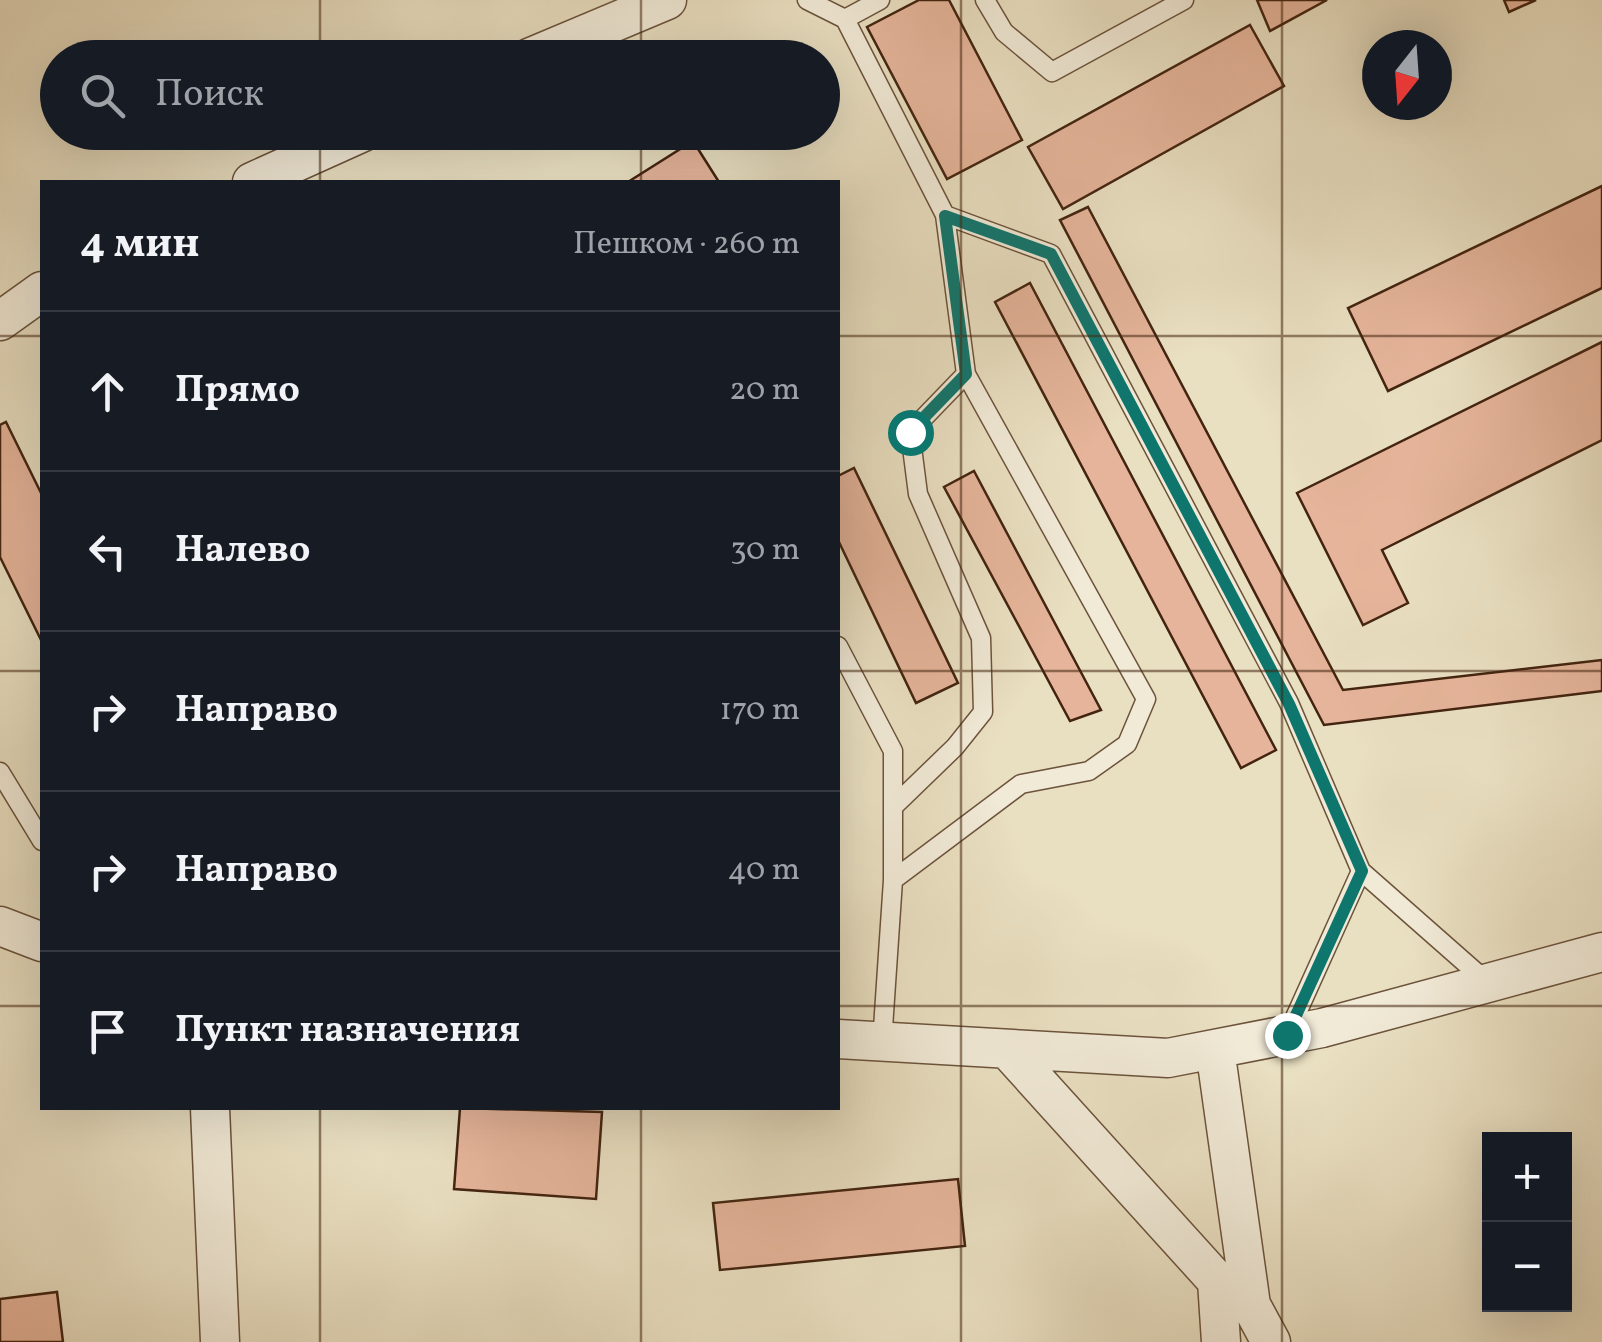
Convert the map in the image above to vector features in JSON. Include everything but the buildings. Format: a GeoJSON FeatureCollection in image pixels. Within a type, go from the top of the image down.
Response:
{"type":"FeatureCollection","features":[{"type":"Feature","properties":{"kind":"street"},"geometry":{"type":"LineString","coordinates":[[572,40],[666,0]]}},
{"type":"Feature","properties":{"kind":"street"},"geometry":{"type":"LineString","coordinates":[[256,180],[323,150]]}},
{"type":"Feature","properties":{"kind":"street"},"geometry":{"type":"LineString","coordinates":[[0,321],[40,292]]}},
{"type":"Feature","properties":{"kind":"street"},"geometry":{"type":"LineString","coordinates":[[0,926],[40,941]]}},
{"type":"Feature","properties":{"kind":"street"},"geometry":{"type":"LineString","coordinates":[[840,1038],[1168,1058],[1287,1035],[1602,952]]}},
{"type":"Feature","properties":{"kind":"street"},"geometry":{"type":"LineString","coordinates":[[1215,1049],[1250,1306],[1271,1342]]}},
{"type":"Feature","properties":{"kind":"street"},"geometry":{"type":"LineString","coordinates":[[1008,1050],[1216,1281],[1221,1342]]}},
{"type":"Feature","properties":{"kind":"street"},"geometry":{"type":"LineString","coordinates":[[210,1110],[220,1342]]}},
{"type":"Feature","properties":{"kind":"lane"},"geometry":{"type":"LineString","coordinates":[[807,0],[845,19],[945,216],[966,374],[1146,698],[1126,744],[1089,771],[1020,784],[893,880]]}},
{"type":"Feature","properties":{"kind":"lane"},"geometry":{"type":"LineString","coordinates":[[845,19],[880,0]]}},
{"type":"Feature","properties":{"kind":"lane"},"geometry":{"type":"LineString","coordinates":[[985,0],[1004,32],[1052,72],[1184,0]]}},
{"type":"Feature","properties":{"kind":"lane"},"geometry":{"type":"LineString","coordinates":[[945,216],[1051,254],[1289,704],[1362,871],[1488,982]]}},
{"type":"Feature","properties":{"kind":"lane"},"geometry":{"type":"LineString","coordinates":[[893,807],[955,747],[983,712],[982,638],[918,494],[910,432],[966,374]]}},
{"type":"Feature","properties":{"kind":"lane"},"geometry":{"type":"LineString","coordinates":[[840,650],[892,752],[893,880],[882,1042]]}},
{"type":"Feature","properties":{"kind":"lane"},"geometry":{"type":"LineString","coordinates":[[0,772],[40,838]]}},
{"type":"Feature","properties":{"kind":"lane"},"geometry":{"type":"LineString","coordinates":[[1287,1035],[1362,871]]}},
{"type":"Feature","properties":{"kind":"route"},"geometry":{"type":"LineString","coordinates":[[910,432],[966,374],[945,216],[1051,254],[1289,704],[1362,871],[1287,1035]]}}]}
